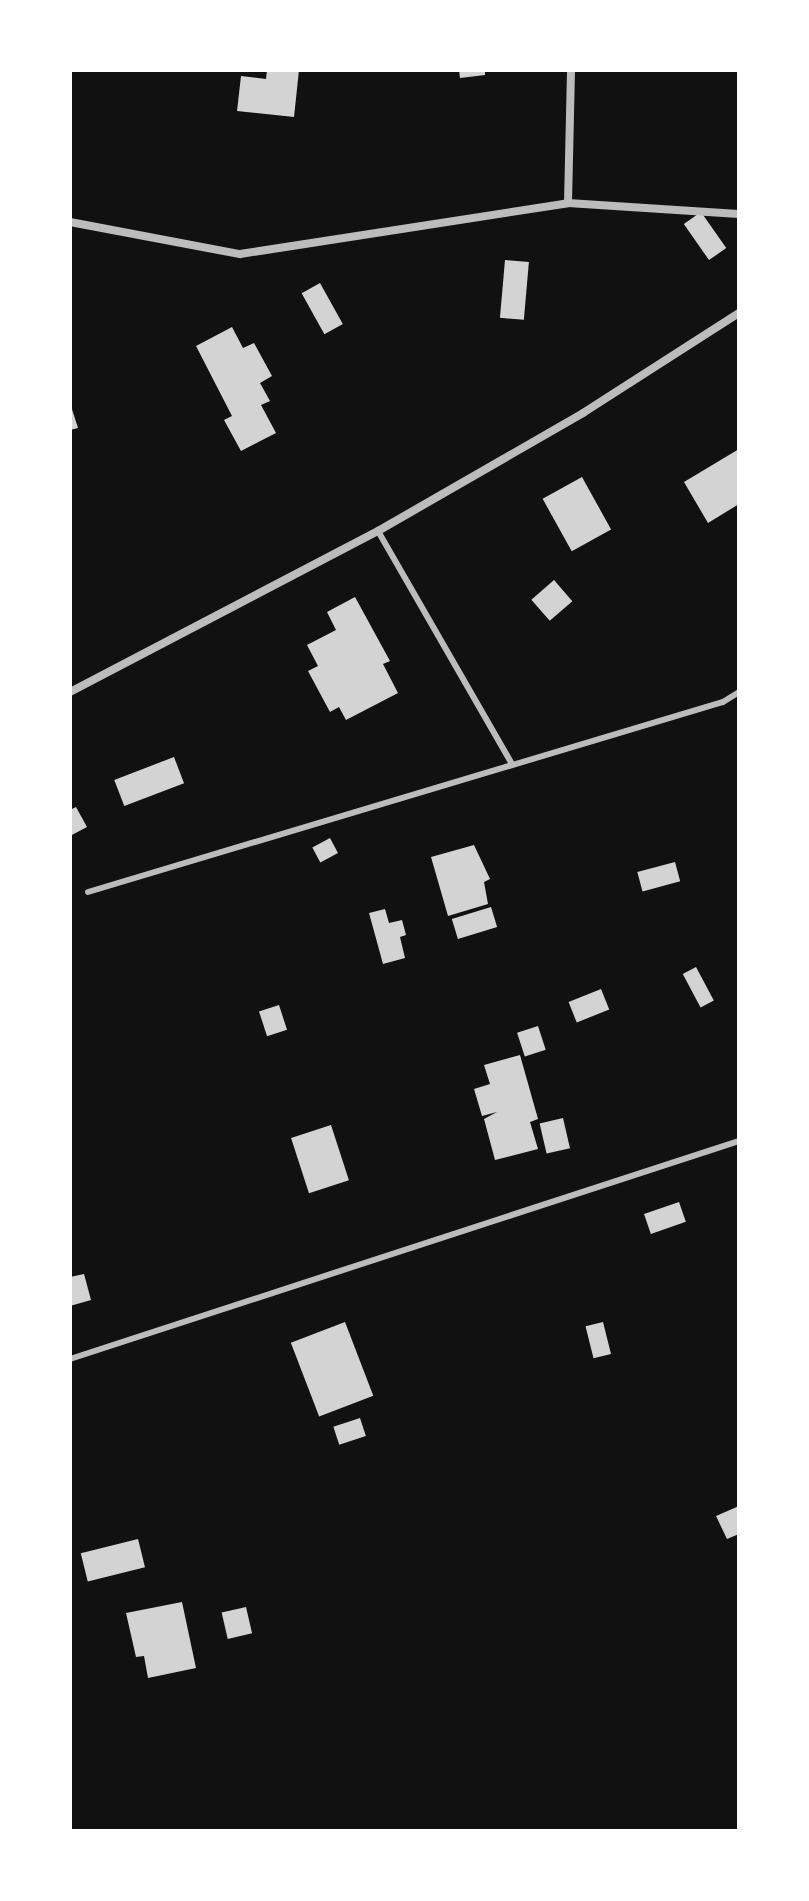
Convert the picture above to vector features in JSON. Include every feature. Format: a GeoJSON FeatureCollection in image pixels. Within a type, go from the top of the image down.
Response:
{"type":"FeatureCollection","features":[{"type":"Feature","properties":{"kind":"street"},"geometry":{"type":"LineString","coordinates":[[568,203],[571,70]]}},
{"type":"Feature","properties":{"kind":"street"},"geometry":{"type":"LineString","coordinates":[[70,222],[240,254],[568,203],[739,214]]}},
{"type":"Feature","properties":{"kind":"street"},"geometry":{"type":"LineString","coordinates":[[70,692],[378,531],[583,413],[739,313]]}},
{"type":"Feature","properties":{"kind":"lane"},"geometry":{"type":"LineString","coordinates":[[378,531],[511,762]]}},
{"type":"Feature","properties":{"kind":"lane"},"geometry":{"type":"LineString","coordinates":[[88,892],[511,762],[723,702],[739,692]]}},
{"type":"Feature","properties":{"kind":"lane"},"geometry":{"type":"LineString","coordinates":[[70,1359],[739,1141]]}},
{"type":"Feature","properties":{"kind":"building"},"geometry":{"type":"Polygon","coordinates":[[[267,70],[299,70],[294,117],[237,111],[241,76],[266,79],[267,70]]]}},
{"type":"Feature","properties":{"kind":"building"},"geometry":{"type":"Polygon","coordinates":[[[459,70],[485,70],[485,75],[460,78],[459,70]]]}},
{"type":"Feature","properties":{"kind":"building"},"geometry":{"type":"Polygon","coordinates":[[[701,212],[726,248],[709,260],[684,224],[701,212]]]}},
{"type":"Feature","properties":{"kind":"building"},"geometry":{"type":"Polygon","coordinates":[[[505,260],[529,262],[524,320],[500,318],[505,260]]]}},
{"type":"Feature","properties":{"kind":"building"},"geometry":{"type":"Polygon","coordinates":[[[320,283],[343,324],[324,334],[302,293],[320,283]]]}},
{"type":"Feature","properties":{"kind":"building"},"geometry":{"type":"Polygon","coordinates":[[[232,327],[243,348],[254,343],[272,376],[260,383],[270,401],[261,405],[276,433],[241,451],[224,420],[232,416],[196,346],[232,327]]]}},
{"type":"Feature","properties":{"kind":"building"},"geometry":{"type":"Polygon","coordinates":[[[70,403],[78,428],[70,430],[70,403]]]}},
{"type":"Feature","properties":{"kind":"building"},"geometry":{"type":"Polygon","coordinates":[[[739,449],[739,504],[708,523],[684,482],[739,449]]]}},
{"type":"Feature","properties":{"kind":"building"},"geometry":{"type":"Polygon","coordinates":[[[582,477],[611,529],[572,551],[543,499],[582,477]]]}},
{"type":"Feature","properties":{"kind":"building"},"geometry":{"type":"Polygon","coordinates":[[[554,580],[572,601],[550,621],[531,600],[554,580]]]}},
{"type":"Feature","properties":{"kind":"building"},"geometry":{"type":"Polygon","coordinates":[[[355,597],[390,661],[383,664],[398,693],[346,720],[339,707],[330,712],[308,671],[318,666],[307,645],[336,630],[327,612],[355,597]]]}},
{"type":"Feature","properties":{"kind":"building"},"geometry":{"type":"Polygon","coordinates":[[[174,757],[184,783],[124,806],[114,780],[174,757]]]}},
{"type":"Feature","properties":{"kind":"building"},"geometry":{"type":"Polygon","coordinates":[[[76,807],[87,827],[70,836],[70,810],[76,807]]]}},
{"type":"Feature","properties":{"kind":"building"},"geometry":{"type":"Polygon","coordinates":[[[330,838],[338,853],[320,862],[312,847],[330,838]]]}},
{"type":"Feature","properties":{"kind":"building"},"geometry":{"type":"Polygon","coordinates":[[[474,845],[490,879],[484,882],[488,904],[448,916],[431,857],[474,845]]]}},
{"type":"Feature","properties":{"kind":"building"},"geometry":{"type":"Polygon","coordinates":[[[675,862],[680,881],[643,891],[637,872],[675,862]]]}},
{"type":"Feature","properties":{"kind":"building"},"geometry":{"type":"Polygon","coordinates":[[[491,907],[497,927],[458,939],[452,919],[491,907]]]}},
{"type":"Feature","properties":{"kind":"building"},"geometry":{"type":"Polygon","coordinates":[[[385,909],[389,923],[402,920],[406,935],[400,937],[405,958],[383,964],[369,913],[385,909]]]}},
{"type":"Feature","properties":{"kind":"building"},"geometry":{"type":"Polygon","coordinates":[[[696,967],[714,1001],[701,1008],[683,974],[696,967]]]}},
{"type":"Feature","properties":{"kind":"building"},"geometry":{"type":"Polygon","coordinates":[[[601,989],[609,1009],[577,1023],[569,1002],[601,989]]]}},
{"type":"Feature","properties":{"kind":"building"},"geometry":{"type":"Polygon","coordinates":[[[279,1005],[287,1030],[267,1036],[259,1011],[279,1005]]]}},
{"type":"Feature","properties":{"kind":"building"},"geometry":{"type":"Polygon","coordinates":[[[538,1026],[546,1050],[525,1057],[517,1033],[538,1026]]]}},
{"type":"Feature","properties":{"kind":"building"},"geometry":{"type":"Polygon","coordinates":[[[520,1055],[538,1119],[530,1122],[538,1149],[495,1160],[484,1119],[497,1112],[482,1116],[474,1089],[490,1084],[484,1065],[520,1055]]]}},
{"type":"Feature","properties":{"kind":"building"},"geometry":{"type":"Polygon","coordinates":[[[563,1118],[570,1148],[547,1154],[540,1123],[563,1118]]]}},
{"type":"Feature","properties":{"kind":"building"},"geometry":{"type":"Polygon","coordinates":[[[331,1125],[349,1180],[309,1193],[291,1138],[331,1125]]]}},
{"type":"Feature","properties":{"kind":"building"},"geometry":{"type":"Polygon","coordinates":[[[679,1202],[686,1222],[651,1234],[644,1214],[679,1202]]]}},
{"type":"Feature","properties":{"kind":"building"},"geometry":{"type":"Polygon","coordinates":[[[84,1274],[91,1300],[70,1306],[70,1277],[84,1274]]]}},
{"type":"Feature","properties":{"kind":"building"},"geometry":{"type":"Polygon","coordinates":[[[345,1322],[373,1396],[319,1417],[291,1343],[345,1322]]]}},
{"type":"Feature","properties":{"kind":"building"},"geometry":{"type":"Polygon","coordinates":[[[603,1322],[611,1354],[594,1358],[586,1326],[603,1322]]]}},
{"type":"Feature","properties":{"kind":"building"},"geometry":{"type":"Polygon","coordinates":[[[360,1418],[366,1436],[339,1445],[333,1427],[360,1418]]]}},
{"type":"Feature","properties":{"kind":"building"},"geometry":{"type":"Polygon","coordinates":[[[739,1506],[739,1534],[727,1539],[716,1516],[739,1506]]]}},
{"type":"Feature","properties":{"kind":"building"},"geometry":{"type":"Polygon","coordinates":[[[138,1539],[145,1567],[88,1581],[81,1553],[138,1539]]]}},
{"type":"Feature","properties":{"kind":"building"},"geometry":{"type":"Polygon","coordinates":[[[182,1602],[196,1668],[148,1678],[144,1656],[136,1657],[126,1613],[182,1602]]]}},
{"type":"Feature","properties":{"kind":"building"},"geometry":{"type":"Polygon","coordinates":[[[246,1607],[252,1633],[228,1639],[222,1613],[246,1607]]]}}]}
